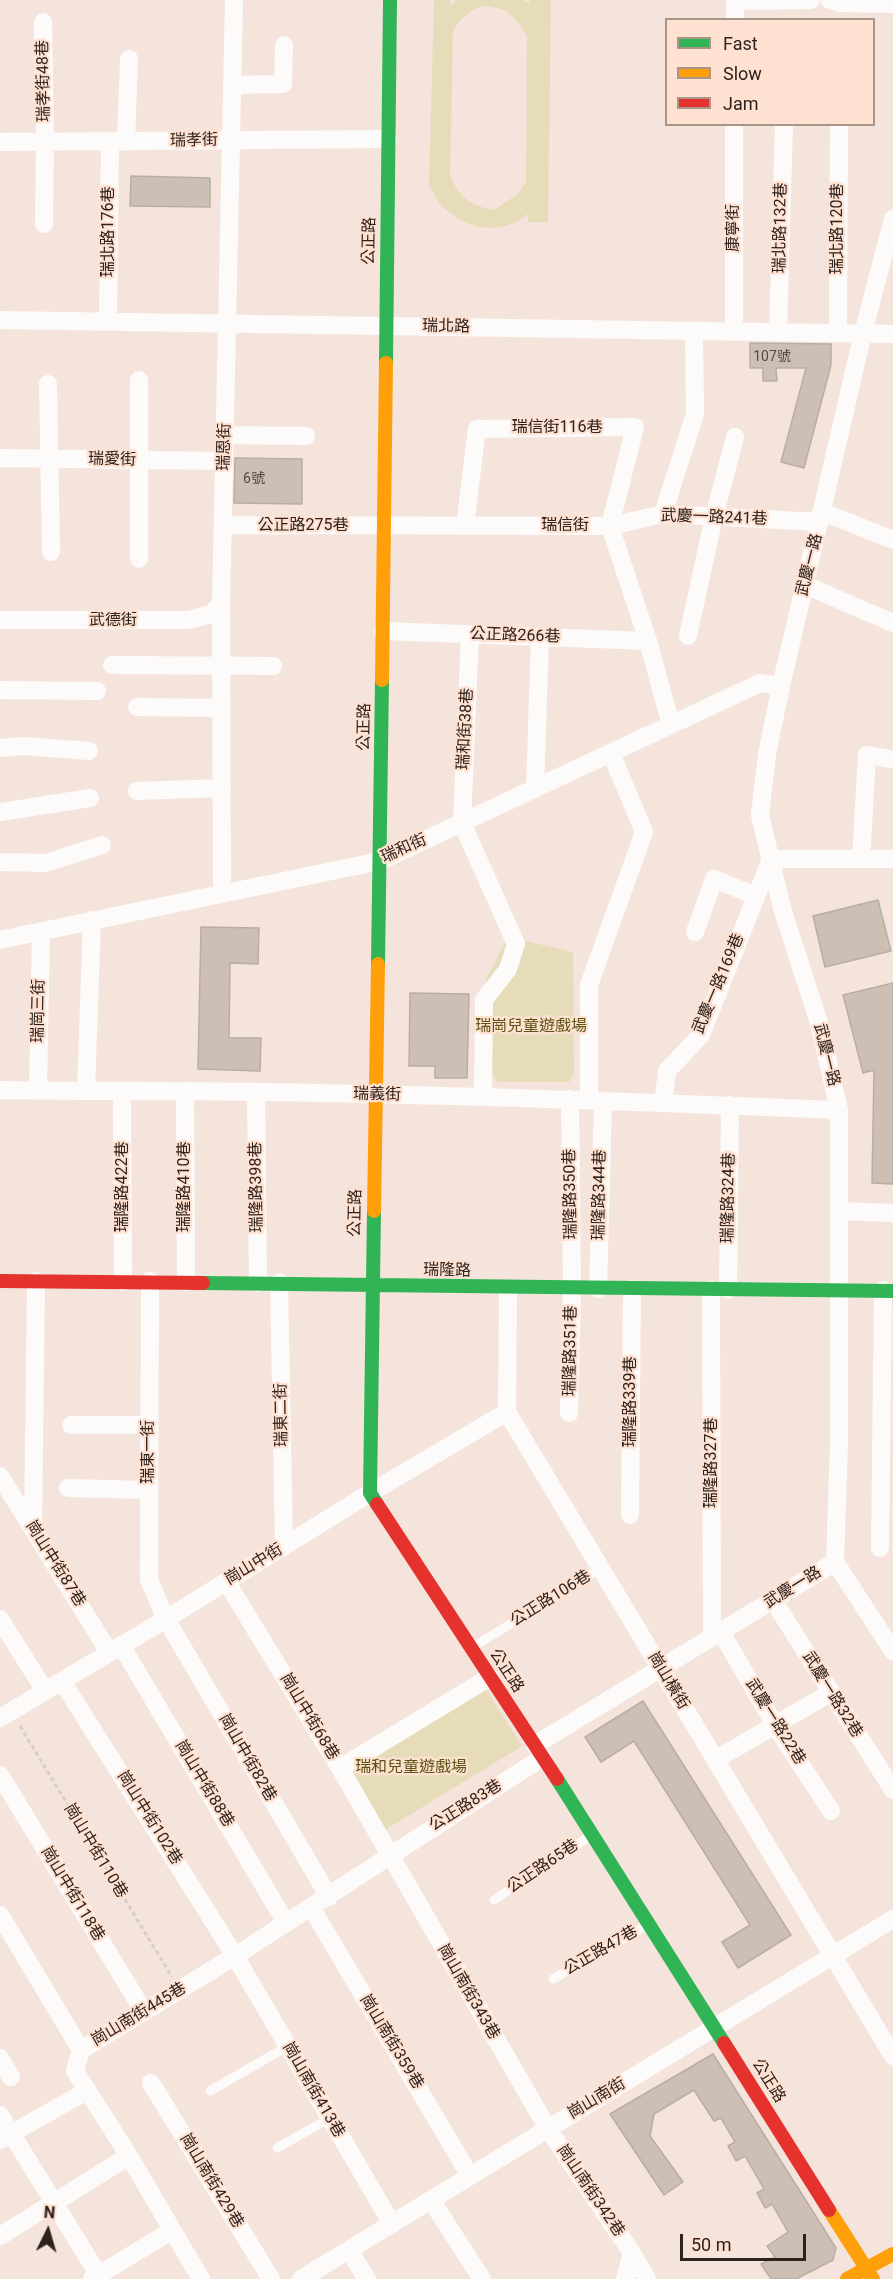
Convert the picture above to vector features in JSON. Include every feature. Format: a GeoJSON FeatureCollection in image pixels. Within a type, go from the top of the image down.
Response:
{"type":"FeatureCollection","features":[{"type":"Feature","properties":{"kind":"street","name":"瑞恩街"},"geometry":{"type":"LineString","coordinates":[[222,894],[221,604],[234,0]]}},
{"type":"Feature","properties":{"kind":"street","name":"公正路"},"geometry":{"type":"LineString","coordinates":[[390,0],[380,861],[369,1493],[539,1751],[870,2274]]}},
{"type":"Feature","properties":{"kind":"street"},"geometry":{"type":"LineString","coordinates":[[735,18],[735,0],[786,10],[811,0]]}},
{"type":"Feature","properties":{"kind":"street"},"geometry":{"type":"LineString","coordinates":[[837,7],[893,4]]}},
{"type":"Feature","properties":{"kind":"street","name":"瑞孝街48巷"},"geometry":{"type":"LineString","coordinates":[[43,22],[44,224]]}},
{"type":"Feature","properties":{"kind":"street"},"geometry":{"type":"LineString","coordinates":[[232,85],[284,84],[284,45]]}},
{"type":"Feature","properties":{"kind":"street","name":"瑞北路176巷"},"geometry":{"type":"LineString","coordinates":[[108,321],[118,142],[129,59]]}},
{"type":"Feature","properties":{"kind":"street","name":"康寧街"},"geometry":{"type":"LineString","coordinates":[[734,126],[734,332]]}},
{"type":"Feature","properties":{"kind":"street","name":"瑞北路132巷"},"geometry":{"type":"LineString","coordinates":[[778,332],[784,126]]}},
{"type":"Feature","properties":{"kind":"street","name":"瑞北路120巷"},"geometry":{"type":"LineString","coordinates":[[838,333],[839,126]]}},
{"type":"Feature","properties":{"kind":"street","name":"瑞孝街"},"geometry":{"type":"LineString","coordinates":[[0,142],[388,140]]}},
{"type":"Feature","properties":{"kind":"street","name":"武慶一路"},"geometry":{"type":"LineString","coordinates":[[539,1751],[660,1669],[835,1562],[839,1443],[839,1110],[819,1023],[782,908],[760,815],[767,754],[781,686],[863,333],[893,219]]}},
{"type":"Feature","properties":{"kind":"street","name":"瑞北路"},"geometry":{"type":"LineString","coordinates":[[0,320],[893,334]]}},
{"type":"Feature","properties":{"kind":"street"},"geometry":{"type":"LineString","coordinates":[[663,514],[695,414],[694,331]]}},
{"type":"Feature","properties":{"kind":"street"},"geometry":{"type":"LineString","coordinates":[[139,380],[139,559]]}},
{"type":"Feature","properties":{"kind":"street"},"geometry":{"type":"LineString","coordinates":[[48,384],[51,552]]}},
{"type":"Feature","properties":{"kind":"street","name":"瑞信街116巷"},"geometry":{"type":"LineString","coordinates":[[465,526],[477,429],[635,428],[610,526]]}},
{"type":"Feature","properties":{"kind":"street"},"geometry":{"type":"LineString","coordinates":[[225,435],[306,436]]}},
{"type":"Feature","properties":{"kind":"street"},"geometry":{"type":"LineString","coordinates":[[688,636],[714,517],[735,437]]}},
{"type":"Feature","properties":{"kind":"street","name":"瑞愛街"},"geometry":{"type":"LineString","coordinates":[[0,458],[224,462]]}},
{"type":"Feature","properties":{"kind":"street","name":"武慶一路241巷"},"geometry":{"type":"LineString","coordinates":[[610,526],[663,514],[714,517],[822,517],[893,540]]}},
{"type":"Feature","properties":{"kind":"street","name":"公正路275巷"},"geometry":{"type":"LineString","coordinates":[[223,525],[384,526]]}},
{"type":"Feature","properties":{"kind":"street","name":"瑞信街"},"geometry":{"type":"LineString","coordinates":[[384,526],[610,526],[648,641],[671,725]]}},
{"type":"Feature","properties":{"kind":"street"},"geometry":{"type":"LineString","coordinates":[[805,585],[893,623]]}},
{"type":"Feature","properties":{"kind":"street","name":"武德街"},"geometry":{"type":"LineString","coordinates":[[0,620],[189,620],[211,614],[221,604]]}},
{"type":"Feature","properties":{"kind":"street","name":"公正路266巷"},"geometry":{"type":"LineString","coordinates":[[382,631],[648,641]]}},
{"type":"Feature","properties":{"kind":"street","name":"瑞和街38巷"},"geometry":{"type":"LineString","coordinates":[[462,823],[470,634]]}},
{"type":"Feature","properties":{"kind":"street"},"geometry":{"type":"LineString","coordinates":[[535,789],[540,637]]}},
{"type":"Feature","properties":{"kind":"street"},"geometry":{"type":"LineString","coordinates":[[112,665],[273,666]]}},
{"type":"Feature","properties":{"kind":"street","name":"瑞和街"},"geometry":{"type":"LineString","coordinates":[[0,940],[380,861],[760,683],[781,686]]}},
{"type":"Feature","properties":{"kind":"street"},"geometry":{"type":"LineString","coordinates":[[0,690],[97,691]]}},
{"type":"Feature","properties":{"kind":"street"},"geometry":{"type":"LineString","coordinates":[[137,707],[222,708]]}},
{"type":"Feature","properties":{"kind":"street"},"geometry":{"type":"LineString","coordinates":[[0,748],[24,746],[88,751]]}},
{"type":"Feature","properties":{"kind":"street"},"geometry":{"type":"LineString","coordinates":[[596,1100],[589,985],[644,832],[611,753]]}},
{"type":"Feature","properties":{"kind":"street"},"geometry":{"type":"LineString","coordinates":[[861,859],[867,755],[890,759]]}},
{"type":"Feature","properties":{"kind":"street"},"geometry":{"type":"LineString","coordinates":[[137,791],[222,788]]}},
{"type":"Feature","properties":{"kind":"street"},"geometry":{"type":"LineString","coordinates":[[0,812],[90,798]]}},
{"type":"Feature","properties":{"kind":"street"},"geometry":{"type":"LineString","coordinates":[[462,823],[516,944],[508,969],[484,1000],[483,1096]]}},
{"type":"Feature","properties":{"kind":"street"},"geometry":{"type":"LineString","coordinates":[[0,862],[46,863],[102,844]]}},
{"type":"Feature","properties":{"kind":"street"},"geometry":{"type":"LineString","coordinates":[[771,859],[893,859]]}},
{"type":"Feature","properties":{"kind":"street","name":"武慶一路169巷"},"geometry":{"type":"LineString","coordinates":[[663,1103],[667,1071],[701,1035],[771,859]]}},
{"type":"Feature","properties":{"kind":"street"},"geometry":{"type":"LineString","coordinates":[[695,932],[714,879],[756,896]]}},
{"type":"Feature","properties":{"kind":"street"},"geometry":{"type":"LineString","coordinates":[[86,1091],[92,920]]}},
{"type":"Feature","properties":{"kind":"street","name":"瑞崗三街"},"geometry":{"type":"LineString","coordinates":[[38,1090],[41,931]]}},
{"type":"Feature","properties":{"kind":"street","name":"瑞義街"},"geometry":{"type":"LineString","coordinates":[[0,1090],[483,1096],[839,1110]]}},
{"type":"Feature","properties":{"kind":"street","name":"瑞隆路422巷"},"geometry":{"type":"LineString","coordinates":[[122,1091],[123,1282]]}},
{"type":"Feature","properties":{"kind":"street","name":"瑞隆路410巷"},"geometry":{"type":"LineString","coordinates":[[185,1091],[186,1282]]}},
{"type":"Feature","properties":{"kind":"street","name":"瑞隆路398巷"},"geometry":{"type":"LineString","coordinates":[[256,1092],[258,1283]]}},
{"type":"Feature","properties":{"kind":"street","name":"瑞隆路350巷"},"geometry":{"type":"LineString","coordinates":[[570,1100],[572,1289]]}},
{"type":"Feature","properties":{"kind":"street","name":"瑞隆路344巷"},"geometry":{"type":"LineString","coordinates":[[596,1100],[598,1289]]}},
{"type":"Feature","properties":{"kind":"street","name":"瑞隆路324巷"},"geometry":{"type":"LineString","coordinates":[[720,1290],[730,1105]]}},
{"type":"Feature","properties":{"kind":"street"},"geometry":{"type":"LineString","coordinates":[[840,1212],[893,1213]]}},
{"type":"Feature","properties":{"kind":"street","name":"瑞隆路"},"geometry":{"type":"LineString","coordinates":[[0,1281],[279,1282],[572,1289],[888,1290]]}},
{"type":"Feature","properties":{"kind":"street"},"geometry":{"type":"LineString","coordinates":[[33,1529],[36,1281]]}},
{"type":"Feature","properties":{"kind":"street","name":"瑞東一街"},"geometry":{"type":"LineString","coordinates":[[150,1281],[149,1580],[166,1619]]}},
{"type":"Feature","properties":{"kind":"street","name":"瑞東二街"},"geometry":{"type":"LineString","coordinates":[[279,1282],[284,1547]]}},
{"type":"Feature","properties":{"kind":"street"},"geometry":{"type":"LineString","coordinates":[[507,1412],[508,1288]]}},
{"type":"Feature","properties":{"kind":"street","name":"瑞隆路351巷"},"geometry":{"type":"LineString","coordinates":[[569,1413],[572,1289]]}},
{"type":"Feature","properties":{"kind":"street","name":"瑞隆路339巷"},"geometry":{"type":"LineString","coordinates":[[630,1515],[632,1289]]}},
{"type":"Feature","properties":{"kind":"street","name":"瑞隆路327巷"},"geometry":{"type":"LineString","coordinates":[[716,1634],[720,1290]]}},
{"type":"Feature","properties":{"kind":"street"},"geometry":{"type":"LineString","coordinates":[[880,1548],[888,1290]]}},
{"type":"Feature","properties":{"kind":"street","name":"崗山中街"},"geometry":{"type":"LineString","coordinates":[[6,1715],[369,1493],[507,1412]]}},
{"type":"Feature","properties":{"kind":"street","name":"崗山橫街"},"geometry":{"type":"LineString","coordinates":[[507,1412],[893,2056]]}},
{"type":"Feature","properties":{"kind":"street"},"geometry":{"type":"LineString","coordinates":[[72,1425],[149,1425]]}},
{"type":"Feature","properties":{"kind":"street","name":"崗山中街87巷"},"geometry":{"type":"LineString","coordinates":[[0,1476],[33,1529],[115,1648]]}},
{"type":"Feature","properties":{"kind":"street"},"geometry":{"type":"LineString","coordinates":[[68,1488],[149,1490]]}},
{"type":"Feature","properties":{"kind":"street"},"geometry":{"type":"LineString","coordinates":[[835,1562],[893,1651]]}},
{"type":"Feature","properties":{"kind":"street","name":"崗山中街68巷"},"geometry":{"type":"LineString","coordinates":[[226,1581],[340,1768],[388,1856]]}},
{"type":"Feature","properties":{"kind":"street","name":"武慶一路32巷"},"geometry":{"type":"LineString","coordinates":[[773,1600],[893,1790]]}},
{"type":"Feature","properties":{"kind":"street"},"geometry":{"type":"LineString","coordinates":[[0,1619],[45,1691]]}},
{"type":"Feature","properties":{"kind":"street","name":"崗山中街82巷"},"geometry":{"type":"LineString","coordinates":[[166,1619],[329,1897]]}},
{"type":"Feature","properties":{"kind":"street","name":"武慶一路22巷"},"geometry":{"type":"LineString","coordinates":[[716,1634],[831,1811]]}},
{"type":"Feature","properties":{"kind":"street","name":"崗山中街88巷"},"geometry":{"type":"LineString","coordinates":[[115,1648],[286,1923]]}},
{"type":"Feature","properties":{"kind":"street"},"geometry":{"type":"LineString","coordinates":[[340,1768],[490,1677]]}},
{"type":"Feature","properties":{"kind":"street","name":"崗山中街102巷"},"geometry":{"type":"LineString","coordinates":[[62,1681],[235,1956]]}},
{"type":"Feature","properties":{"kind":"street"},"geometry":{"type":"LineString","coordinates":[[715,1760],[830,1693]]}},
{"type":"Feature","properties":{"kind":"street","name":"公正路83巷"},"geometry":{"type":"LineString","coordinates":[[388,1856],[539,1751]]}},
{"type":"Feature","properties":{"kind":"street","name":"崗山中街118巷"},"geometry":{"type":"LineString","coordinates":[[0,1775],[144,2012]]}},
{"type":"Feature","properties":{"kind":"street","name":"崗山南街445巷"},"geometry":{"type":"LineString","coordinates":[[201,2279],[129,2156],[75,2070],[81,2050],[329,1897],[388,1856]]}},
{"type":"Feature","properties":{"kind":"street","name":"崗山南街343巷"},"geometry":{"type":"LineString","coordinates":[[388,1856],[548,2129]]}},
{"type":"Feature","properties":{"kind":"street","name":"崗山南街359巷"},"geometry":{"type":"LineString","coordinates":[[311,1907],[470,2176]]}},
{"type":"Feature","properties":{"kind":"street"},"geometry":{"type":"LineString","coordinates":[[0,1915],[81,2050]]}},
{"type":"Feature","properties":{"kind":"street","name":"崗山南街"},"geometry":{"type":"LineString","coordinates":[[301,2279],[834,1955],[892,1923]]}},
{"type":"Feature","properties":{"kind":"street","name":"崗山南街413巷"},"geometry":{"type":"LineString","coordinates":[[235,1956],[392,2224]]}},
{"type":"Feature","properties":{"kind":"street"},"geometry":{"type":"LineString","coordinates":[[0,2058],[11,2077]]}},
{"type":"Feature","properties":{"kind":"street","name":"崗山南街429巷"},"geometry":{"type":"LineString","coordinates":[[151,2083],[271,2279]]}},
{"type":"Feature","properties":{"kind":"street"},"geometry":{"type":"LineString","coordinates":[[6,2137],[87,2091]]}},
{"type":"Feature","properties":{"kind":"street"},"geometry":{"type":"LineString","coordinates":[[0,2115],[6,2137],[54,2203],[97,2278],[171,2230]]}},
{"type":"Feature","properties":{"kind":"street","name":"崗山南街342巷"},"geometry":{"type":"LineString","coordinates":[[548,2129],[632,2253],[647,2279]]}},
{"type":"Feature","properties":{"kind":"street"},"geometry":{"type":"LineString","coordinates":[[0,2236],[129,2156]]}},
{"type":"Feature","properties":{"kind":"street"},"geometry":{"type":"LineString","coordinates":[[431,2200],[482,2279]]}},
{"type":"Feature","properties":{"kind":"street"},"geometry":{"type":"LineString","coordinates":[[349,2250],[367,2279]]}},
{"type":"Feature","properties":{"kind":"street"},"geometry":{"type":"LineString","coordinates":[[625,2279],[632,2253]]}},
{"type":"Feature","properties":{"kind":"street"},"geometry":{"type":"LineString","coordinates":[[847,2279],[870,2274],[893,2254]]}},
{"type":"Feature","properties":{"kind":"lane","name":"公正路106巷"},"geometry":{"type":"LineString","coordinates":[[471,1648],[601,1568]]}},
{"type":"Feature","properties":{"kind":"lane","name":"公正路65巷"},"geometry":{"type":"LineString","coordinates":[[494,1900],[592,1835]]}},
{"type":"Feature","properties":{"kind":"lane","name":"公正路47巷"},"geometry":{"type":"LineString","coordinates":[[553,1979],[649,1924]]}},
{"type":"Feature","properties":{"kind":"lane"},"geometry":{"type":"LineString","coordinates":[[210,2091],[288,2046]]}},
{"type":"Feature","properties":{"kind":"lane"},"geometry":{"type":"LineString","coordinates":[[277,2148],[330,2118]]}},
{"type":"Feature","properties":{"kind":"path","name":"崗山中街110巷"},"geometry":{"type":"LineString","coordinates":[[6,1715],[179,1990]]}},
{"type":"Feature","properties":{"kind":"green space"},"geometry":{"type":"Polygon","coordinates":[[[434,0],[450,0],[451,6],[456,0],[523,0],[529,4],[529,0],[551,0],[548,222],[528,222],[528,214],[506,226],[483,228],[472,225],[451,214],[441,205],[429,185],[434,0]],[[480,7],[470,12],[453,31],[450,175],[457,189],[466,199],[478,206],[493,210],[517,195],[526,182],[527,37],[511,15],[494,7],[480,7]]]}},
{"type":"Feature","properties":{"kind":"green space","name":"瑞崗兒童遊戲場"},"geometry":{"type":"Polygon","coordinates":[[[508,937],[573,952],[574,1073],[569,1082],[498,1082],[491,1073],[486,980],[508,937]]]}},
{"type":"Feature","properties":{"kind":"green space","name":"瑞和兒童遊戲場"},"geometry":{"type":"Polygon","coordinates":[[[480,1680],[522,1746],[385,1830],[344,1764],[480,1680]]]}},
{"type":"Feature","properties":{"kind":"building"},"geometry":{"type":"Polygon","coordinates":[[[131,176],[210,178],[210,207],[130,206],[131,176]]]}},
{"type":"Feature","properties":{"kind":"building"},"geometry":{"type":"Polygon","coordinates":[[[750,343],[831,344],[831,365],[804,468],[781,462],[806,368],[776,368],[777,381],[763,381],[763,368],[750,368],[750,343]]]}},
{"type":"Feature","properties":{"kind":"building"},"geometry":{"type":"Polygon","coordinates":[[[235,458],[302,459],[302,504],[234,503],[235,458]]]}},
{"type":"Feature","properties":{"kind":"building"},"geometry":{"type":"Polygon","coordinates":[[[878,900],[891,951],[825,967],[813,916],[878,900]]]}},
{"type":"Feature","properties":{"kind":"building"},"geometry":{"type":"Polygon","coordinates":[[[201,927],[259,928],[258,964],[230,963],[229,1038],[261,1038],[260,1071],[198,1069],[201,927]]]}},
{"type":"Feature","properties":{"kind":"building"},"geometry":{"type":"Polygon","coordinates":[[[893,983],[893,1184],[872,1183],[874,1070],[863,1073],[843,995],[893,983]]]}},
{"type":"Feature","properties":{"kind":"building"},"geometry":{"type":"Polygon","coordinates":[[[410,993],[469,994],[467,1078],[435,1078],[435,1066],[409,1066],[410,993]]]}},
{"type":"Feature","properties":{"kind":"building"},"geometry":{"type":"Polygon","coordinates":[[[643,1701],[791,1935],[738,1968],[722,1942],[750,1925],[634,1741],[601,1762],[585,1737],[643,1701]]]}},
{"type":"Feature","properties":{"kind":"building"},"geometry":{"type":"Polygon","coordinates":[[[713,2054],[836,2248],[833,2260],[796,2279],[771,2279],[761,2264],[775,2257],[767,2246],[788,2232],[772,2204],[765,2208],[757,2193],[764,2189],[745,2156],[736,2161],[728,2146],[735,2142],[721,2118],[714,2121],[694,2090],[654,2114],[650,2136],[683,2182],[664,2195],[610,2114],[713,2054]]]}},
{"type":"Feature","properties":{"kind":"traffic: fast"},"geometry":{"type":"LineString","coordinates":[[386,363],[390,0]]}},
{"type":"Feature","properties":{"kind":"traffic: fast"},"geometry":{"type":"LineString","coordinates":[[378,964],[382,680]]}},
{"type":"Feature","properties":{"kind":"traffic: fast"},"geometry":{"type":"LineString","coordinates":[[374,1211],[370,1493],[377,1504]]}},
{"type":"Feature","properties":{"kind":"traffic: fast"},"geometry":{"type":"LineString","coordinates":[[203,1283],[893,1291]]}},
{"type":"Feature","properties":{"kind":"traffic: fast"},"geometry":{"type":"LineString","coordinates":[[557,1779],[724,2043]]}},
{"type":"Feature","properties":{"kind":"traffic: slow"},"geometry":{"type":"LineString","coordinates":[[382,680],[386,363]]}},
{"type":"Feature","properties":{"kind":"traffic: slow"},"geometry":{"type":"LineString","coordinates":[[374,1211],[378,964]]}},
{"type":"Feature","properties":{"kind":"traffic: slow"},"geometry":{"type":"LineString","coordinates":[[829,2210],[873,2279]]}},
{"type":"Feature","properties":{"kind":"traffic: slow"},"geometry":{"type":"LineString","coordinates":[[847,2279],[893,2254]]}},
{"type":"Feature","properties":{"kind":"traffic: jam"},"geometry":{"type":"LineString","coordinates":[[0,1281],[203,1283]]}},
{"type":"Feature","properties":{"kind":"traffic: jam"},"geometry":{"type":"LineString","coordinates":[[377,1504],[557,1779]]}},
{"type":"Feature","properties":{"kind":"traffic: jam"},"geometry":{"type":"LineString","coordinates":[[724,2043],[829,2210]]}}]}
